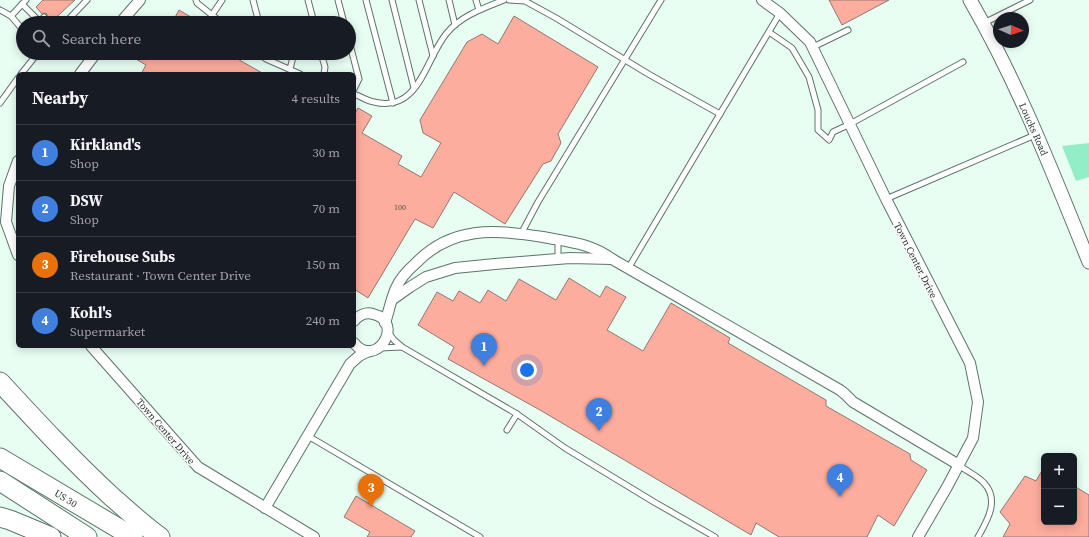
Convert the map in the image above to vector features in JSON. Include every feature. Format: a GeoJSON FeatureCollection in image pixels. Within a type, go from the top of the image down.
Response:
{"type":"FeatureCollection","features":[{"type":"Feature","properties":{"kind":"highway"},"geometry":{"type":"LineString","coordinates":[[0,382],[95,481],[146,527],[160,537]]}},
{"type":"Feature","properties":{"kind":"highway","name":"US 30"},"geometry":{"type":"LineString","coordinates":[[0,458],[133,537]]}},
{"type":"Feature","properties":{"kind":"highway","name":"US 30"},"geometry":{"type":"LineString","coordinates":[[0,481],[87,537]]}},
{"type":"Feature","properties":{"kind":"highway"},"geometry":{"type":"LineString","coordinates":[[0,517],[51,537]]}},
{"type":"Feature","properties":{"kind":"street"},"geometry":{"type":"LineString","coordinates":[[126,16],[140,0]]}},
{"type":"Feature","properties":{"kind":"street","name":"Town Center Drive"},"geometry":{"type":"LineString","coordinates":[[762,0],[780,13],[810,42],[813,47],[886,199],[970,363],[978,402],[973,438],[918,537]]}},
{"type":"Feature","properties":{"kind":"street","name":"Loucks Road"},"geometry":{"type":"LineString","coordinates":[[970,0],[984,23],[1037,135],[1089,262]]}},
{"type":"Feature","properties":{"kind":"street"},"geometry":{"type":"LineString","coordinates":[[82,72],[91,60]]}},
{"type":"Feature","properties":{"kind":"street"},"geometry":{"type":"LineString","coordinates":[[16,167],[9,186],[6,222],[4,227],[16,251]]}},
{"type":"Feature","properties":{"kind":"street"},"geometry":{"type":"LineString","coordinates":[[265,508],[350,364],[359,356],[386,341],[386,327],[391,302],[396,288],[409,270],[429,250],[438,244],[458,235],[479,232],[521,234],[594,248],[840,390],[853,402],[959,465]]}},
{"type":"Feature","properties":{"kind":"street"},"geometry":{"type":"LineString","coordinates":[[368,314],[391,302],[417,283],[438,272],[455,268],[558,259],[612,259]]}},
{"type":"Feature","properties":{"kind":"street"},"geometry":{"type":"LineString","coordinates":[[356,319],[360,315],[368,314],[379,316],[386,327]]}},
{"type":"Feature","properties":{"kind":"street"},"geometry":{"type":"LineString","coordinates":[[356,345],[359,348],[374,349]]}},
{"type":"Feature","properties":{"kind":"street","name":"Town Center Drive"},"geometry":{"type":"LineString","coordinates":[[93,348],[198,467],[314,537]]}},
{"type":"Feature","properties":{"kind":"street"},"geometry":{"type":"LineString","coordinates":[[350,364],[352,348]]}},
{"type":"Feature","properties":{"kind":"lane"},"geometry":{"type":"LineString","coordinates":[[11,16],[26,0]]}},
{"type":"Feature","properties":{"kind":"lane"},"geometry":{"type":"LineString","coordinates":[[72,16],[87,0]]}},
{"type":"Feature","properties":{"kind":"lane"},"geometry":{"type":"LineString","coordinates":[[196,0],[197,3],[212,15],[222,0]]}},
{"type":"Feature","properties":{"kind":"lane"},"geometry":{"type":"LineString","coordinates":[[253,0],[257,16]]}},
{"type":"Feature","properties":{"kind":"lane"},"geometry":{"type":"LineString","coordinates":[[308,0],[312,16]]}},
{"type":"Feature","properties":{"kind":"lane"},"geometry":{"type":"LineString","coordinates":[[338,0],[342,16]]}},
{"type":"Feature","properties":{"kind":"lane"},"geometry":{"type":"LineString","coordinates":[[366,0],[393,104]]}},
{"type":"Feature","properties":{"kind":"lane"},"geometry":{"type":"LineString","coordinates":[[392,0],[414,88]]}},
{"type":"Feature","properties":{"kind":"lane"},"geometry":{"type":"LineString","coordinates":[[419,0],[433,56]]}},
{"type":"Feature","properties":{"kind":"lane"},"geometry":{"type":"LineString","coordinates":[[449,0],[455,25]]}},
{"type":"Feature","properties":{"kind":"lane"},"geometry":{"type":"LineString","coordinates":[[476,0],[479,10]]}},
{"type":"Feature","properties":{"kind":"lane"},"geometry":{"type":"LineString","coordinates":[[356,95],[374,102],[393,104],[407,97],[414,88],[446,34],[455,25],[479,10],[504,0]]}},
{"type":"Feature","properties":{"kind":"lane"},"geometry":{"type":"LineString","coordinates":[[509,0],[525,0],[624,60],[720,114]]}},
{"type":"Feature","properties":{"kind":"lane"},"geometry":{"type":"LineString","coordinates":[[521,234],[538,202],[661,0]]}},
{"type":"Feature","properties":{"kind":"lane"},"geometry":{"type":"LineString","coordinates":[[984,23],[1030,0]]}},
{"type":"Feature","properties":{"kind":"lane"},"geometry":{"type":"LineString","coordinates":[[22,4],[34,16]]}},
{"type":"Feature","properties":{"kind":"lane"},"geometry":{"type":"LineString","coordinates":[[0,10],[11,16],[16,22]]}},
{"type":"Feature","properties":{"kind":"lane"},"geometry":{"type":"LineString","coordinates":[[629,267],[780,13]]}},
{"type":"Feature","properties":{"kind":"lane"},"geometry":{"type":"LineString","coordinates":[[813,47],[848,30]]}},
{"type":"Feature","properties":{"kind":"lane"},"geometry":{"type":"LineString","coordinates":[[769,32],[792,48],[809,77],[818,110],[818,130],[829,140],[833,132],[963,62]]}},
{"type":"Feature","properties":{"kind":"lane"},"geometry":{"type":"LineString","coordinates":[[24,72],[33,60]]}},
{"type":"Feature","properties":{"kind":"lane"},"geometry":{"type":"LineString","coordinates":[[268,60],[296,72]]}},
{"type":"Feature","properties":{"kind":"lane"},"geometry":{"type":"LineString","coordinates":[[290,69],[292,60]]}},
{"type":"Feature","properties":{"kind":"lane"},"geometry":{"type":"LineString","coordinates":[[323,60],[324,72]]}},
{"type":"Feature","properties":{"kind":"lane"},"geometry":{"type":"LineString","coordinates":[[354,60],[359,78],[356,85]]}},
{"type":"Feature","properties":{"kind":"lane"},"geometry":{"type":"LineString","coordinates":[[0,103],[16,81]]}},
{"type":"Feature","properties":{"kind":"lane"},"geometry":{"type":"LineString","coordinates":[[886,199],[1037,135]]}},
{"type":"Feature","properties":{"kind":"lane"},"geometry":{"type":"LineString","coordinates":[[558,240],[558,259]]}},
{"type":"Feature","properties":{"kind":"lane"},"geometry":{"type":"LineString","coordinates":[[409,270],[417,283]]}},
{"type":"Feature","properties":{"kind":"lane"},"geometry":{"type":"LineString","coordinates":[[356,312],[368,314]]}},
{"type":"Feature","properties":{"kind":"lane"},"geometry":{"type":"LineString","coordinates":[[386,327],[394,340],[402,347],[517,414],[565,448],[648,499],[715,537]]}},
{"type":"Feature","properties":{"kind":"lane"},"geometry":{"type":"LineString","coordinates":[[374,349],[402,347]]}},
{"type":"Feature","properties":{"kind":"lane"},"geometry":{"type":"LineString","coordinates":[[507,430],[517,414]]}},
{"type":"Feature","properties":{"kind":"lane"},"geometry":{"type":"LineString","coordinates":[[308,436],[480,537]]}},
{"type":"Feature","properties":{"kind":"lane"},"geometry":{"type":"LineString","coordinates":[[959,465],[984,482],[992,495],[992,505],[987,520],[978,537]]}},
{"type":"Feature","properties":{"kind":"green space"},"geometry":{"type":"Polygon","coordinates":[[[1089,143],[1089,177],[1076,181],[1062,146],[1089,143]]]}},
{"type":"Feature","properties":{"kind":"building"},"geometry":{"type":"Polygon","coordinates":[[[43,0],[75,0],[58,16],[47,16],[45,13],[42,14],[36,7],[43,0]]]}},
{"type":"Feature","properties":{"kind":"building"},"geometry":{"type":"Polygon","coordinates":[[[829,0],[889,0],[842,25],[829,0]]]}},
{"type":"Feature","properties":{"kind":"building"},"geometry":{"type":"Polygon","coordinates":[[[179,10],[189,16],[176,16],[179,10]]]}},
{"type":"Feature","properties":{"kind":"building"},"geometry":{"type":"Polygon","coordinates":[[[514,16],[598,67],[558,134],[561,143],[551,161],[543,164],[505,224],[454,192],[433,228],[415,219],[368,298],[356,290],[356,112],[358,108],[372,116],[362,133],[402,156],[398,164],[421,177],[441,143],[423,133],[420,120],[467,42],[482,34],[498,44],[514,16]]]}},
{"type":"Feature","properties":{"kind":"building"},"geometry":{"type":"Polygon","coordinates":[[[138,60],[239,60],[260,72],[142,72],[146,65],[138,60]]]}},
{"type":"Feature","properties":{"kind":"building"},"geometry":{"type":"Polygon","coordinates":[[[569,278],[600,297],[606,286],[626,297],[607,330],[643,351],[671,303],[730,338],[728,343],[826,400],[826,406],[910,454],[911,460],[927,470],[894,526],[878,515],[867,537],[779,537],[756,523],[751,535],[540,410],[448,359],[454,347],[418,325],[437,292],[453,301],[459,291],[480,303],[488,290],[506,301],[519,279],[556,300],[569,278]]]}},
{"type":"Feature","properties":{"kind":"building"},"geometry":{"type":"Polygon","coordinates":[[[1041,472],[1041,525],[1077,525],[1077,488],[1089,495],[1089,537],[1003,537],[1010,524],[1000,512],[1025,476],[1036,481],[1041,472]]]}},
{"type":"Feature","properties":{"kind":"building"},"geometry":{"type":"Polygon","coordinates":[[[356,496],[415,531],[411,537],[367,537],[370,532],[344,517],[356,496]]]}},
{"type":"Feature","properties":{"kind":"place","name":"Kirkland's"},"geometry":{"type":"Point","coordinates":[484,366]}},
{"type":"Feature","properties":{"kind":"place","name":"DSW"},"geometry":{"type":"Point","coordinates":[599,431]}},
{"type":"Feature","properties":{"kind":"place","name":"Kohl's"},"geometry":{"type":"Point","coordinates":[840,497]}},
{"type":"Feature","properties":{"kind":"place","name":"Firehouse Subs"},"geometry":{"type":"Point","coordinates":[371,507]}}]}
